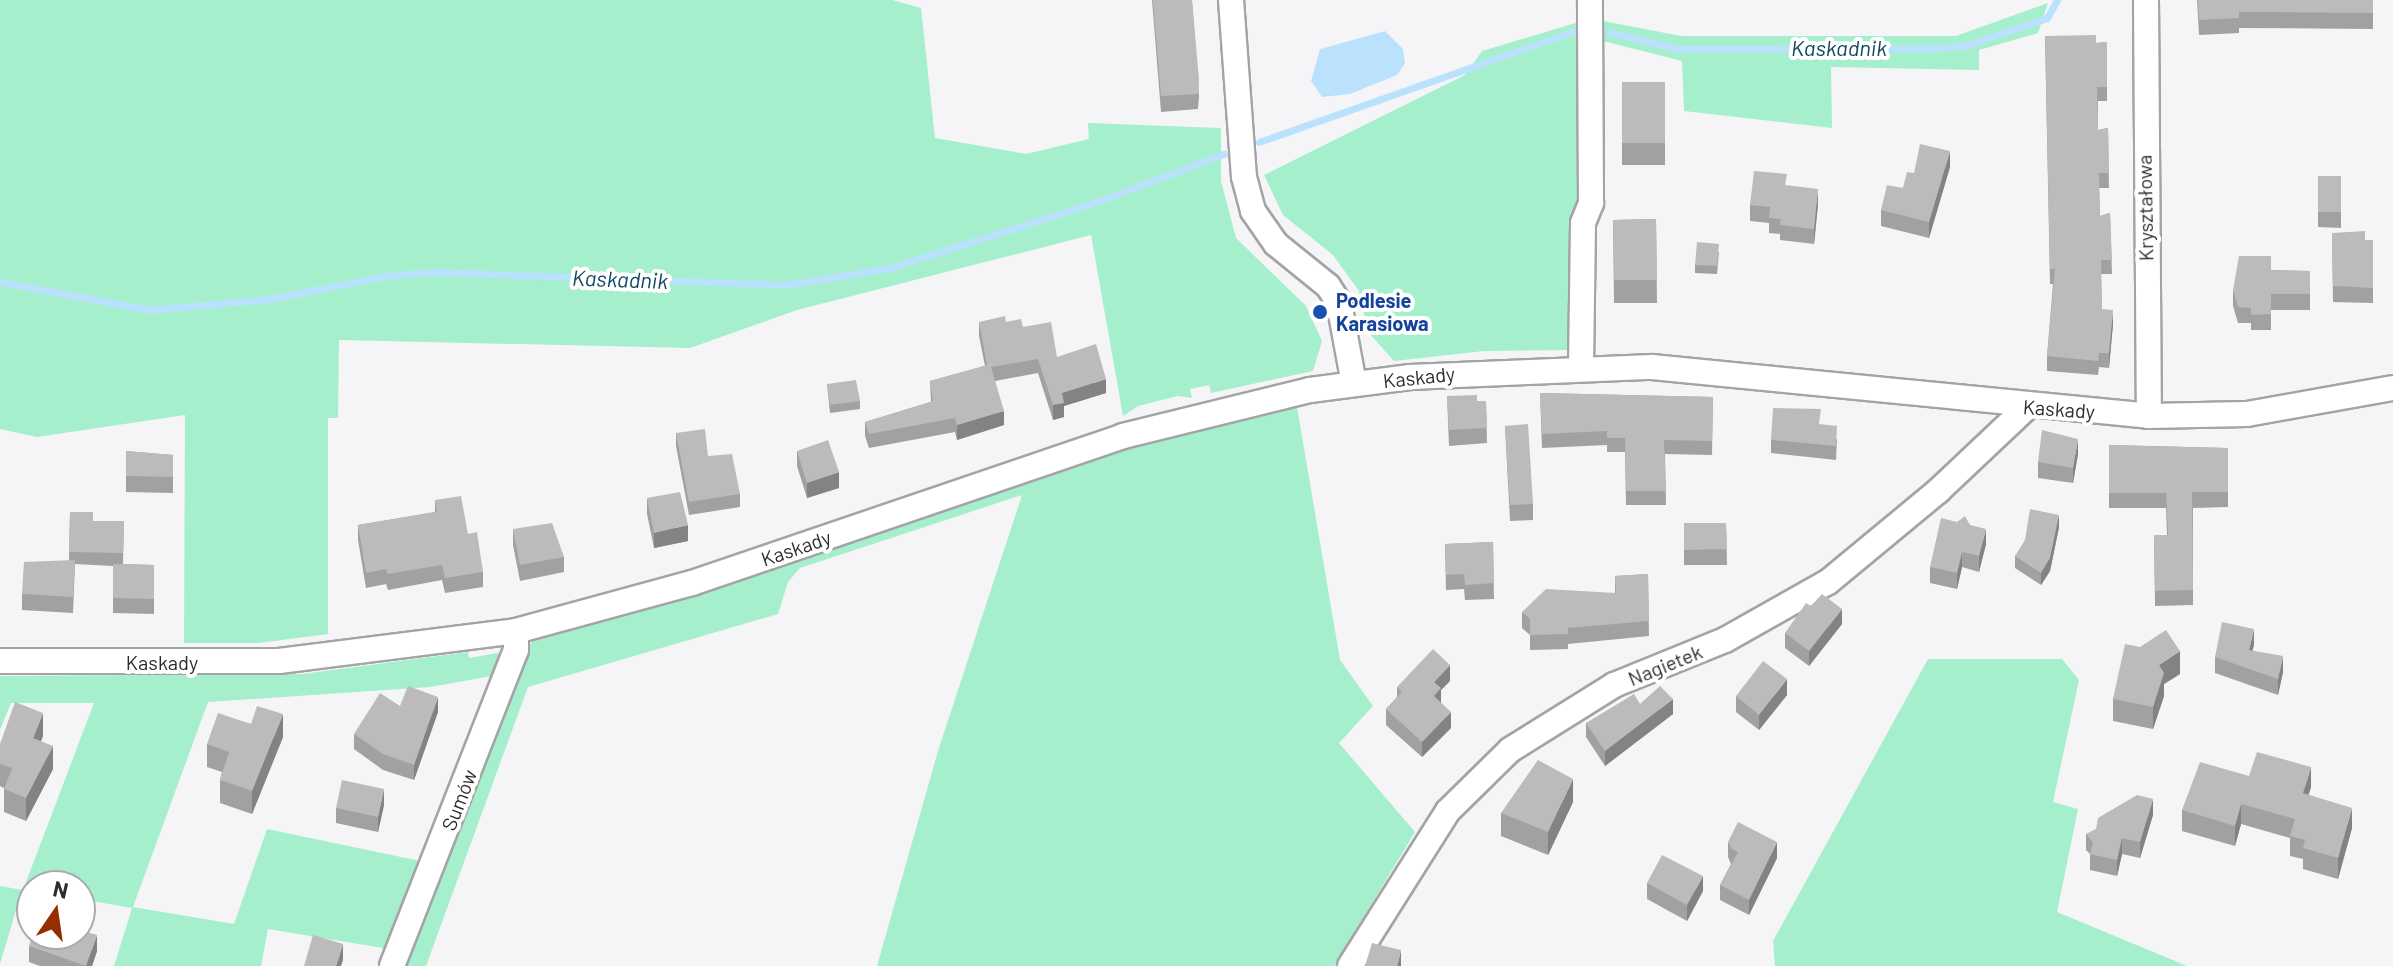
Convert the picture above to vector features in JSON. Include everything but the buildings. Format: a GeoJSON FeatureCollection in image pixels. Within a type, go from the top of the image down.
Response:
{"type":"FeatureCollection","features":[{"type":"Feature","properties":{"kind":"street"},"geometry":{"type":"LineString","coordinates":[[1231,0],[1244,177],[1253,211],[1276,244],[1328,286],[1339,303],[1354,384]]}},
{"type":"Feature","properties":{"kind":"street"},"geometry":{"type":"LineString","coordinates":[[1581,368],[1583,223],[1591,203],[1590,0]]}},
{"type":"Feature","properties":{"kind":"street","name":"Kryształowa"},"geometry":{"type":"LineString","coordinates":[[2146,0],[2149,416]]}},
{"type":"Feature","properties":{"kind":"street","name":"Kaskady"},"geometry":{"type":"LineString","coordinates":[[0,661],[279,661],[516,631],[692,583],[1123,436],[1208,413],[1354,384],[1581,368],[1741,374],[2027,407],[2149,416],[2256,413],[2393,388]]}},
{"type":"Feature","properties":{"kind":"street","name":"Nagietek"},"geometry":{"type":"LineString","coordinates":[[1350,966],[1448,811],[1510,750],[1614,685],[1725,640],[1828,582],[1938,491],[2027,407]]}},
{"type":"Feature","properties":{"kind":"street","name":"Sumów"},"geometry":{"type":"LineString","coordinates":[[392,966],[516,650],[516,631]]}},
{"type":"Feature","properties":{"kind":"green space"},"geometry":{"type":"Polygon","coordinates":[[[0,0],[892,0],[921,8],[935,138],[1026,154],[1089,139],[1088,123],[1221,128],[1221,181],[1236,238],[1306,306],[1322,341],[1313,371],[1211,393],[1209,385],[1190,389],[1192,398],[1178,396],[1138,406],[1123,416],[1091,235],[797,310],[690,348],[339,340],[338,418],[328,418],[328,634],[259,643],[184,643],[185,415],[37,437],[0,429],[0,0]]]}},
{"type":"Feature","properties":{"kind":"green space"},"geometry":{"type":"Polygon","coordinates":[[[2048,3],[2038,33],[1979,50],[1979,70],[1831,67],[1832,128],[1684,111],[1682,61],[1603,41],[1603,21],[1681,36],[1956,36],[2048,3]]]}},
{"type":"Feature","properties":{"kind":"green space"},"geometry":{"type":"Polygon","coordinates":[[[1579,22],[1582,203],[1572,218],[1573,350],[1484,351],[1394,361],[1368,332],[1359,291],[1333,255],[1283,215],[1264,175],[1465,75],[1482,51],[1579,22]]]}},
{"type":"Feature","properties":{"kind":"green space"},"geometry":{"type":"Polygon","coordinates":[[[1297,407],[1340,660],[1373,706],[1339,743],[1415,832],[1334,966],[877,966],[938,751],[1022,495],[800,568],[788,582],[778,614],[528,687],[426,966],[402,966],[524,652],[536,637],[698,593],[1095,459],[1221,422],[1297,407]]]}},
{"type":"Feature","properties":{"kind":"green space"},"geometry":{"type":"Polygon","coordinates":[[[468,652],[469,658],[498,653],[502,659],[492,676],[430,687],[208,702],[133,907],[234,924],[267,829],[425,862],[389,949],[268,929],[261,966],[114,966],[132,908],[96,902],[96,870],[31,870],[94,703],[11,703],[0,730],[0,676],[302,674],[468,652]]]}},
{"type":"Feature","properties":{"kind":"green space"},"geometry":{"type":"Polygon","coordinates":[[[1928,659],[2062,659],[2079,680],[2053,802],[2078,809],[2057,912],[2187,966],[1775,966],[1773,941],[1928,659]]]}},
{"type":"Feature","properties":{"kind":"green space"},"geometry":{"type":"Polygon","coordinates":[[[0,886],[16,889],[16,910],[0,964],[0,886]]]}},
{"type":"Feature","properties":{"kind":"water"},"geometry":{"type":"Polygon","coordinates":[[[1385,31],[1403,49],[1405,63],[1397,75],[1350,94],[1322,97],[1311,81],[1320,49],[1385,31]]]}},
{"type":"Feature","properties":{"kind":"waterway","name":"Kaskadnik"},"geometry":{"type":"LineString","coordinates":[[1609,32],[1677,49],[1944,48],[1968,45],[2047,18],[2057,0]]}},
{"type":"Feature","properties":{"kind":"waterway","name":"Kaskadnik"},"geometry":{"type":"LineString","coordinates":[[1259,142],[1572,32]]}},
{"type":"Feature","properties":{"kind":"waterway","name":"Kaskadnik"},"geometry":{"type":"LineString","coordinates":[[0,282],[151,310],[270,299],[385,276],[435,272],[786,285],[890,268],[1096,202],[1224,154]]}},
{"type":"Feature","properties":{"kind":"place","name":"Podlesie Karasiowa"},"geometry":{"type":"Point","coordinates":[1320,312]}}]}
